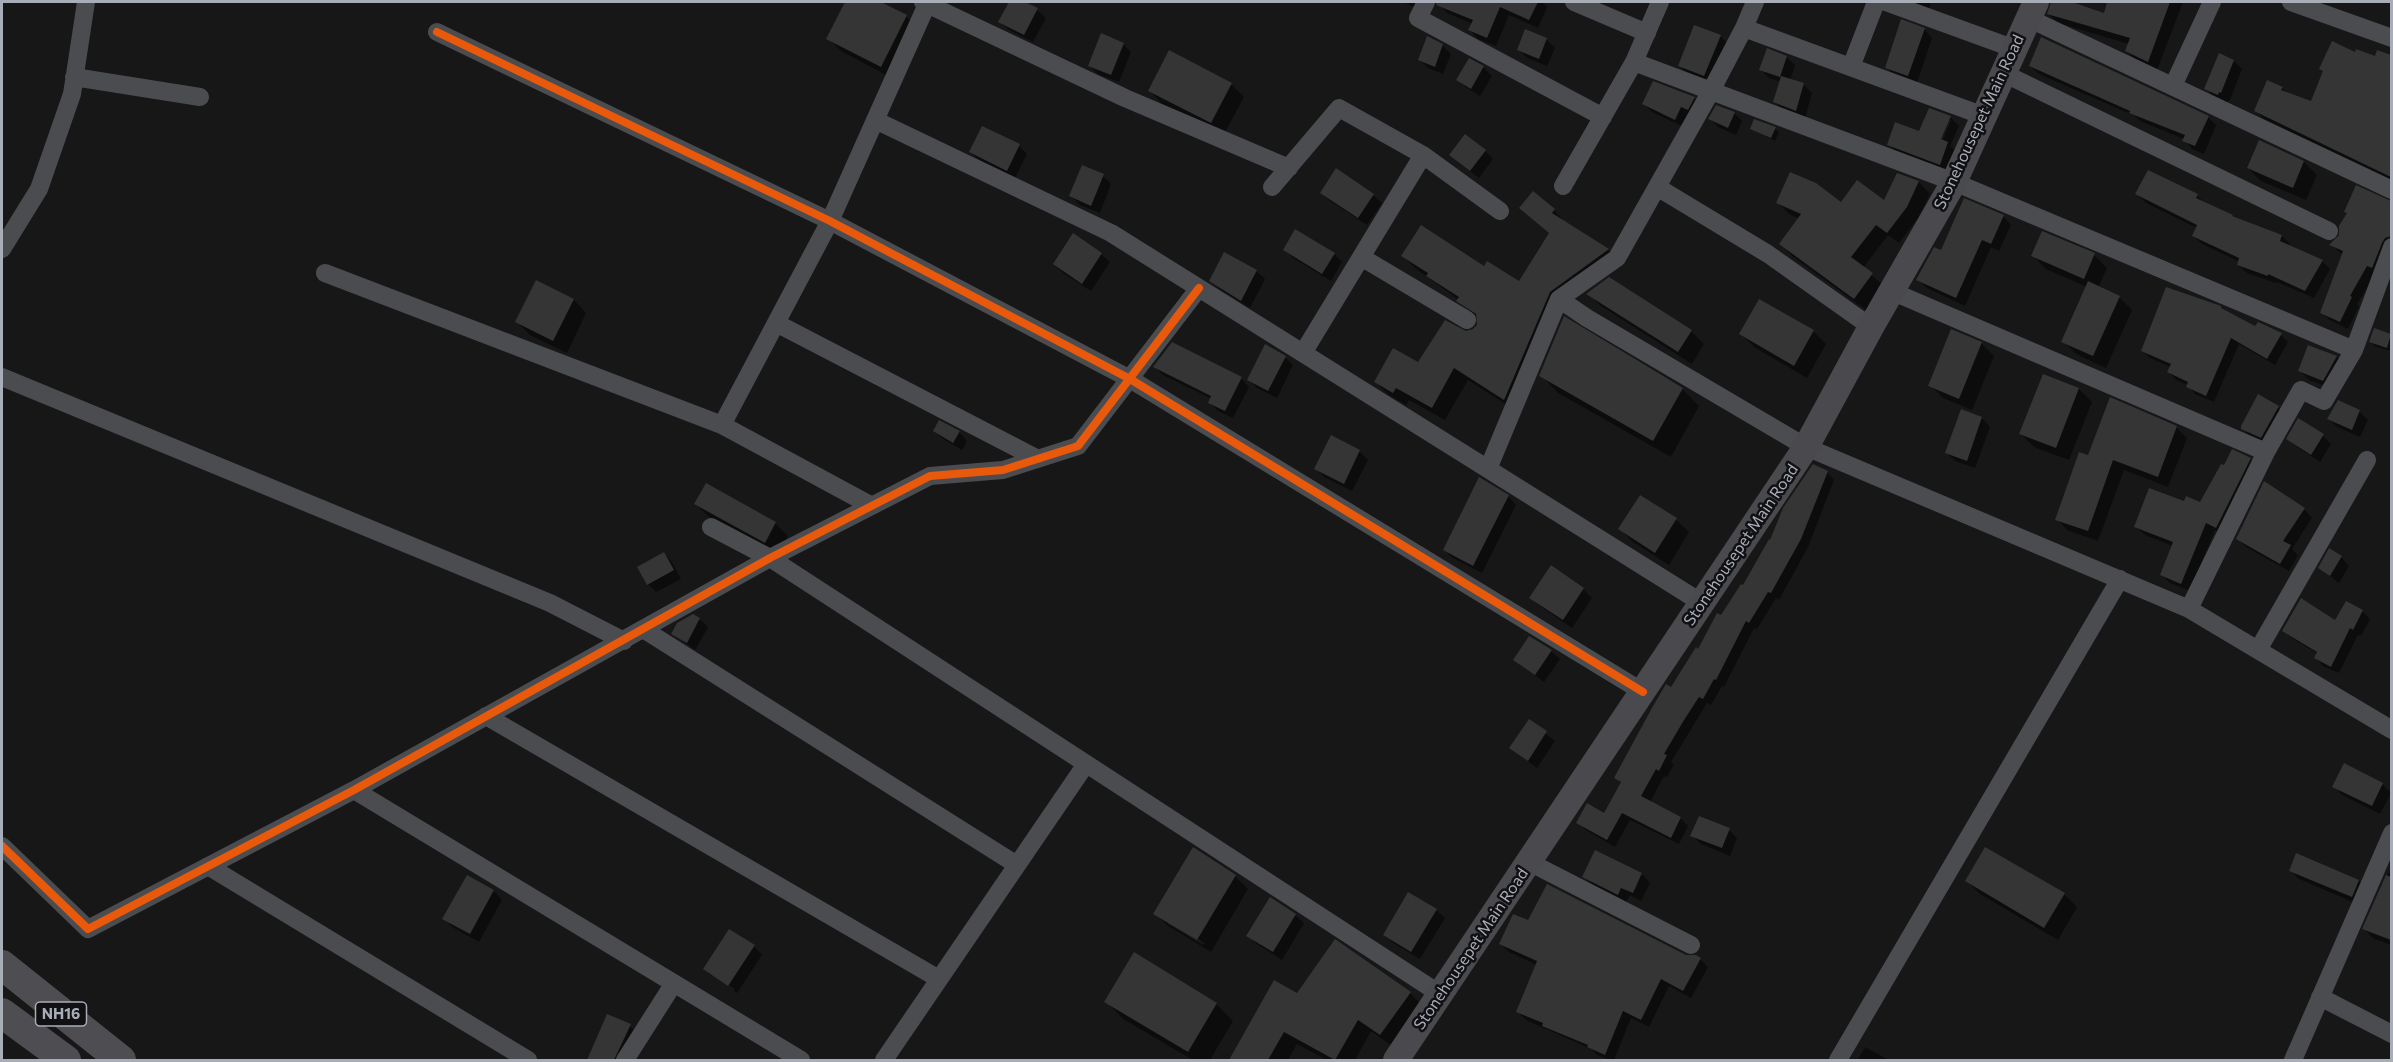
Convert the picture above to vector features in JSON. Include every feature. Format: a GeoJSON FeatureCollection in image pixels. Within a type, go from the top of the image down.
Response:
{"type":"FeatureCollection","features":[{"type":"Feature","properties":{"kind":"highway","name":"NH16"},"geometry":{"type":"LineString","coordinates":[[2,965],[121,1060]]}},
{"type":"Feature","properties":{"kind":"highway","name":"NH16"},"geometry":{"type":"LineString","coordinates":[[2,1013],[66,1060]]}},
{"type":"Feature","properties":{"kind":"main road","name":"Stonehousepet Main Road"},"geometry":{"type":"LineString","coordinates":[[1396,1060],[1806,447],[1891,291],[1954,182],[2032,10]]}},
{"type":"Feature","properties":{"kind":"street"},"geometry":{"type":"LineString","coordinates":[[2,249],[39,189],[72,94],[86,2]]}},
{"type":"Feature","properties":{"kind":"street"},"geometry":{"type":"LineString","coordinates":[[722,425],[830,221],[926,2],[1125,98],[1289,168]]}},
{"type":"Feature","properties":{"kind":"street"},"geometry":{"type":"LineString","coordinates":[[1426,2],[1418,18],[1603,117]]}},
{"type":"Feature","properties":{"kind":"street"},"geometry":{"type":"LineString","coordinates":[[1574,2],[1647,33]]}},
{"type":"Feature","properties":{"kind":"street"},"geometry":{"type":"LineString","coordinates":[[1563,186],[1634,62],[1660,2]]}},
{"type":"Feature","properties":{"kind":"street"},"geometry":{"type":"LineString","coordinates":[[1488,469],[1558,298],[1617,258],[1711,91],[1755,2]]}},
{"type":"Feature","properties":{"kind":"street"},"geometry":{"type":"LineString","coordinates":[[1851,67],[1876,2]]}},
{"type":"Feature","properties":{"kind":"street"},"geometry":{"type":"LineString","coordinates":[[1886,2],[2014,50]]}},
{"type":"Feature","properties":{"kind":"street"},"geometry":{"type":"LineString","coordinates":[[2173,86],[2212,2]]}},
{"type":"Feature","properties":{"kind":"street"},"geometry":{"type":"LineString","coordinates":[[2291,2],[2391,38]]}},
{"type":"Feature","properties":{"kind":"street"},"geometry":{"type":"LineString","coordinates":[[2032,10],[2173,86],[2391,190]]}},
{"type":"Feature","properties":{"kind":"street"},"geometry":{"type":"LineString","coordinates":[[1744,28],[1984,116]]}},
{"type":"Feature","properties":{"kind":"street"},"geometry":{"type":"LineString","coordinates":[[437,32],[830,221],[1130,379],[1643,692]]}},
{"type":"Feature","properties":{"kind":"street"},"geometry":{"type":"LineString","coordinates":[[1634,62],[1954,182],[2354,350]]}},
{"type":"Feature","properties":{"kind":"street"},"geometry":{"type":"LineString","coordinates":[[2003,73],[2329,231]]}},
{"type":"Feature","properties":{"kind":"street"},"geometry":{"type":"LineString","coordinates":[[74,77],[200,97]]}},
{"type":"Feature","properties":{"kind":"street"},"geometry":{"type":"LineString","coordinates":[[1272,187],[1339,108],[1423,155],[1500,211]]}},
{"type":"Feature","properties":{"kind":"street"},"geometry":{"type":"LineString","coordinates":[[875,120],[1111,233],[1702,603]]}},
{"type":"Feature","properties":{"kind":"street"},"geometry":{"type":"LineString","coordinates":[[1303,353],[1423,155]]}},
{"type":"Feature","properties":{"kind":"street"},"geometry":{"type":"LineString","coordinates":[[1657,186],[1768,254],[1871,327]]}},
{"type":"Feature","properties":{"kind":"street"},"geometry":{"type":"LineString","coordinates":[[2189,609],[2266,452],[2301,390],[2324,401],[2354,350],[2391,247]]}},
{"type":"Feature","properties":{"kind":"street"},"geometry":{"type":"LineString","coordinates":[[1361,256],[1467,320]]}},
{"type":"Feature","properties":{"kind":"street"},"geometry":{"type":"LineString","coordinates":[[325,273],[722,425],[872,506]]}},
{"type":"Feature","properties":{"kind":"street"},"geometry":{"type":"LineString","coordinates":[[2,846],[88,928],[354,790],[770,558],[930,476],[1003,470],[1078,446],[1199,288]]}},
{"type":"Feature","properties":{"kind":"street"},"geometry":{"type":"LineString","coordinates":[[1891,291],[2266,452]]}},
{"type":"Feature","properties":{"kind":"street"},"geometry":{"type":"LineString","coordinates":[[1558,298],[1587,318],[1806,447],[2189,609],[2391,730]]}},
{"type":"Feature","properties":{"kind":"street"},"geometry":{"type":"LineString","coordinates":[[776,323],[1038,459]]}},
{"type":"Feature","properties":{"kind":"street"},"geometry":{"type":"LineString","coordinates":[[2,377],[550,603],[624,641]]}},
{"type":"Feature","properties":{"kind":"street"},"geometry":{"type":"LineString","coordinates":[[2258,650],[2367,460]]}},
{"type":"Feature","properties":{"kind":"street"},"geometry":{"type":"LineString","coordinates":[[711,527],[770,558],[1440,994]]}},
{"type":"Feature","properties":{"kind":"street"},"geometry":{"type":"LineString","coordinates":[[1838,1060],[2120,579]]}},
{"type":"Feature","properties":{"kind":"street"},"geometry":{"type":"LineString","coordinates":[[644,628],[1017,865]]}},
{"type":"Feature","properties":{"kind":"street"},"geometry":{"type":"LineString","coordinates":[[486,716],[939,979]]}},
{"type":"Feature","properties":{"kind":"street"},"geometry":{"type":"LineString","coordinates":[[884,1060],[1086,764]]}},
{"type":"Feature","properties":{"kind":"street"},"geometry":{"type":"LineString","coordinates":[[354,790],[801,1060]]}},
{"type":"Feature","properties":{"kind":"street"},"geometry":{"type":"LineString","coordinates":[[2293,1060],[2391,832]]}},
{"type":"Feature","properties":{"kind":"street"},"geometry":{"type":"LineString","coordinates":[[1529,862],[1691,945]]}},
{"type":"Feature","properties":{"kind":"street"},"geometry":{"type":"LineString","coordinates":[[208,866],[528,1060]]}},
{"type":"Feature","properties":{"kind":"street"},"geometry":{"type":"LineString","coordinates":[[625,1060],[674,983]]}},
{"type":"Feature","properties":{"kind":"street"},"geometry":{"type":"LineString","coordinates":[[2320,997],[2391,1034]]}},
{"type":"Feature","properties":{"kind":"building"},"geometry":{"type":"Polygon","coordinates":[[[845,2],[881,2],[907,15],[881,67],[826,39],[845,2]]]}},
{"type":"Feature","properties":{"kind":"building"},"geometry":{"type":"Polygon","coordinates":[[[1009,2],[1025,2],[1038,8],[1024,35],[998,22],[1009,2]]]}},
{"type":"Feature","properties":{"kind":"building"},"geometry":{"type":"Polygon","coordinates":[[[1437,2],[1538,2],[1529,20],[1500,7],[1487,38],[1468,30],[1473,20],[1436,5],[1437,2]]]}},
{"type":"Feature","properties":{"kind":"building"},"geometry":{"type":"Polygon","coordinates":[[[2051,2],[2072,2],[2104,13],[2107,2],[2170,2],[2148,62],[2125,51],[2130,38],[2047,14],[2051,2]]]}},
{"type":"Feature","properties":{"kind":"building"},"geometry":{"type":"Polygon","coordinates":[[[1901,19],[1925,28],[1908,76],[1885,68],[1901,19]]]}},
{"type":"Feature","properties":{"kind":"building"},"geometry":{"type":"Polygon","coordinates":[[[1694,25],[1721,35],[1704,76],[1678,66],[1694,25]]]}},
{"type":"Feature","properties":{"kind":"building"},"geometry":{"type":"Polygon","coordinates":[[[1525,29],[1547,38],[1539,59],[1517,50],[1525,29]]]}},
{"type":"Feature","properties":{"kind":"building"},"geometry":{"type":"Polygon","coordinates":[[[1101,33],[1124,43],[1111,75],[1088,66],[1101,33]]]}},
{"type":"Feature","properties":{"kind":"building"},"geometry":{"type":"Polygon","coordinates":[[[1427,36],[1443,44],[1435,67],[1418,60],[1427,36]]]}},
{"type":"Feature","properties":{"kind":"building"},"geometry":{"type":"Polygon","coordinates":[[[2041,37],[2209,116],[2195,146],[2182,141],[2185,135],[2129,113],[2130,111],[2029,66],[2041,37]]]}},
{"type":"Feature","properties":{"kind":"building"},"geometry":{"type":"Polygon","coordinates":[[[2332,41],[2355,52],[2356,49],[2375,56],[2377,50],[2391,55],[2391,177],[2254,111],[2267,80],[2283,87],[2281,90],[2311,101],[2323,71],[2319,69],[2332,41]]]}},
{"type":"Feature","properties":{"kind":"building"},"geometry":{"type":"Polygon","coordinates":[[[1767,48],[1787,56],[1780,77],[1759,70],[1767,48]]]}},
{"type":"Feature","properties":{"kind":"building"},"geometry":{"type":"Polygon","coordinates":[[[1169,50],[1232,83],[1211,123],[1148,91],[1169,50]]]}},
{"type":"Feature","properties":{"kind":"building"},"geometry":{"type":"Polygon","coordinates":[[[2219,53],[2234,60],[2221,93],[2219,92],[2218,95],[2204,89],[2219,53]]]}},
{"type":"Feature","properties":{"kind":"building"},"geometry":{"type":"Polygon","coordinates":[[[1469,58],[1484,66],[1471,89],[1456,80],[1469,58]]]}},
{"type":"Feature","properties":{"kind":"building"},"geometry":{"type":"Polygon","coordinates":[[[1781,76],[1804,83],[1796,111],[1773,102],[1781,76]]]}},
{"type":"Feature","properties":{"kind":"building"},"geometry":{"type":"Polygon","coordinates":[[[1653,81],[1695,97],[1688,110],[1681,107],[1675,120],[1642,104],[1653,81]]]}},
{"type":"Feature","properties":{"kind":"building"},"geometry":{"type":"Polygon","coordinates":[[[1716,105],[1735,112],[1728,128],[1708,119],[1716,105]]]}},
{"type":"Feature","properties":{"kind":"building"},"geometry":{"type":"Polygon","coordinates":[[[1929,108],[1951,116],[1941,139],[1948,142],[1940,165],[1887,145],[1895,122],[1919,131],[1929,108]]]}},
{"type":"Feature","properties":{"kind":"building"},"geometry":{"type":"Polygon","coordinates":[[[1754,119],[1776,127],[1771,138],[1750,129],[1754,119]]]}},
{"type":"Feature","properties":{"kind":"building"},"geometry":{"type":"Polygon","coordinates":[[[982,126],[1020,144],[1007,171],[969,152],[982,126]]]}},
{"type":"Feature","properties":{"kind":"building"},"geometry":{"type":"Polygon","coordinates":[[[1465,134],[1486,150],[1470,171],[1449,155],[1465,134]]]}},
{"type":"Feature","properties":{"kind":"building"},"geometry":{"type":"Polygon","coordinates":[[[2259,140],[2304,161],[2293,188],[2247,168],[2259,140]]]}},
{"type":"Feature","properties":{"kind":"building"},"geometry":{"type":"Polygon","coordinates":[[[1082,165],[1104,174],[1091,206],[1069,196],[1082,165]]]}},
{"type":"Feature","properties":{"kind":"building"},"geometry":{"type":"Polygon","coordinates":[[[1336,168],[1374,194],[1358,218],[1320,193],[1336,168]]]}},
{"type":"Feature","properties":{"kind":"building"},"geometry":{"type":"Polygon","coordinates":[[[2148,170],[2198,194],[2196,198],[2232,216],[2282,235],[2280,241],[2323,260],[2305,291],[2268,274],[2268,276],[2237,265],[2239,258],[2192,236],[2197,225],[2135,194],[2148,170]]]}},
{"type":"Feature","properties":{"kind":"building"},"geometry":{"type":"Polygon","coordinates":[[[1790,172],[1816,183],[1841,202],[1857,180],[1884,200],[1897,173],[1919,181],[1907,207],[1887,233],[1876,225],[1851,257],[1873,273],[1854,299],[1779,244],[1801,214],[1776,203],[1790,172]]]}},
{"type":"Feature","properties":{"kind":"building"},"geometry":{"type":"Polygon","coordinates":[[[2356,185],[2391,201],[2391,236],[2385,238],[2382,243],[2372,268],[2367,266],[2350,296],[2352,297],[2340,322],[2320,313],[2343,251],[2329,245],[2339,235],[2339,226],[2347,213],[2344,212],[2356,185]]]}},
{"type":"Feature","properties":{"kind":"building"},"geometry":{"type":"Polygon","coordinates":[[[1533,191],[1555,209],[1552,213],[1609,249],[1550,292],[1504,400],[1454,368],[1432,408],[1396,388],[1393,393],[1374,382],[1393,348],[1418,362],[1445,320],[1466,331],[1477,325],[1476,314],[1456,301],[1459,297],[1426,276],[1428,273],[1401,256],[1421,225],[1484,266],[1487,261],[1519,281],[1549,233],[1519,208],[1533,191]]]}},
{"type":"Feature","properties":{"kind":"building"},"geometry":{"type":"Polygon","coordinates":[[[1964,198],[2004,215],[1991,244],[1982,240],[1956,298],[1916,280],[1934,247],[1941,250],[1964,198]]]}},
{"type":"Feature","properties":{"kind":"building"},"geometry":{"type":"Polygon","coordinates":[[[1295,229],[1335,253],[1322,274],[1283,250],[1295,229]]]}},
{"type":"Feature","properties":{"kind":"building"},"geometry":{"type":"Polygon","coordinates":[[[2042,231],[2095,253],[2084,279],[2031,256],[2042,231]]]}},
{"type":"Feature","properties":{"kind":"building"},"geometry":{"type":"Polygon","coordinates":[[[1073,233],[1102,253],[1082,284],[1053,264],[1073,233]]]}},
{"type":"Feature","properties":{"kind":"building"},"geometry":{"type":"Polygon","coordinates":[[[1224,252],[1257,270],[1241,301],[1209,281],[1224,252]]]}},
{"type":"Feature","properties":{"kind":"building"},"geometry":{"type":"Polygon","coordinates":[[[1609,277],[1692,330],[1678,352],[1586,294],[1609,277]]]}},
{"type":"Feature","properties":{"kind":"building"},"geometry":{"type":"Polygon","coordinates":[[[536,280],[574,299],[553,341],[515,322],[536,280]]]}},
{"type":"Feature","properties":{"kind":"building"},"geometry":{"type":"Polygon","coordinates":[[[2088,281],[2120,296],[2093,356],[2061,342],[2088,281]]]}},
{"type":"Feature","properties":{"kind":"building"},"geometry":{"type":"Polygon","coordinates":[[[2166,287],[2221,306],[2255,326],[2258,322],[2282,333],[2267,359],[2231,338],[2206,396],[2186,387],[2188,382],[2167,372],[2171,364],[2141,351],[2166,287]]]}},
{"type":"Feature","properties":{"kind":"building"},"geometry":{"type":"Polygon","coordinates":[[[1759,299],[1814,330],[1794,366],[1739,334],[1759,299]]]}},
{"type":"Feature","properties":{"kind":"building"},"geometry":{"type":"Polygon","coordinates":[[[1564,316],[1683,388],[1653,441],[1539,376],[1564,316]]]}},
{"type":"Feature","properties":{"kind":"building"},"geometry":{"type":"Polygon","coordinates":[[[2374,328],[2391,334],[2387,348],[2369,342],[2374,328]]]}},
{"type":"Feature","properties":{"kind":"building"},"geometry":{"type":"Polygon","coordinates":[[[1951,329],[1982,342],[1959,399],[1928,386],[1951,329]]]}},
{"type":"Feature","properties":{"kind":"building"},"geometry":{"type":"Polygon","coordinates":[[[1172,342],[1242,377],[1225,411],[1208,403],[1211,396],[1153,367],[1172,342]]]}},
{"type":"Feature","properties":{"kind":"building"},"geometry":{"type":"Polygon","coordinates":[[[1265,344],[1286,356],[1268,391],[1247,380],[1265,344]]]}},
{"type":"Feature","properties":{"kind":"building"},"geometry":{"type":"Polygon","coordinates":[[[2308,345],[2337,356],[2323,381],[2298,371],[2308,345]]]}},
{"type":"Feature","properties":{"kind":"building"},"geometry":{"type":"Polygon","coordinates":[[[2043,374],[2079,388],[2056,448],[2019,434],[2043,374]]]}},
{"type":"Feature","properties":{"kind":"building"},"geometry":{"type":"Polygon","coordinates":[[[2258,394],[2279,406],[2261,438],[2241,429],[2258,394]]]}},
{"type":"Feature","properties":{"kind":"building"},"geometry":{"type":"Polygon","coordinates":[[[2110,397],[2177,426],[2158,477],[2113,460],[2088,531],[2055,520],[2079,452],[2088,455],[2110,397]]]}},
{"type":"Feature","properties":{"kind":"building"},"geometry":{"type":"Polygon","coordinates":[[[2338,400],[2360,410],[2352,430],[2327,419],[2338,400]]]}},
{"type":"Feature","properties":{"kind":"building"},"geometry":{"type":"Polygon","coordinates":[[[1961,409],[1982,417],[1967,461],[1945,453],[1961,409]]]}},
{"type":"Feature","properties":{"kind":"building"},"geometry":{"type":"Polygon","coordinates":[[[2298,418],[2324,434],[2311,455],[2286,439],[2298,418]]]}},
{"type":"Feature","properties":{"kind":"building"},"geometry":{"type":"Polygon","coordinates":[[[939,420],[960,431],[953,443],[933,431],[939,420]]]}},
{"type":"Feature","properties":{"kind":"building"},"geometry":{"type":"Polygon","coordinates":[[[1331,435],[1360,450],[1344,484],[1314,469],[1331,435]]]}},
{"type":"Feature","properties":{"kind":"building"},"geometry":{"type":"Polygon","coordinates":[[[2232,449],[2251,458],[2216,528],[2206,523],[2181,584],[2160,575],[2173,542],[2134,527],[2149,488],[2184,501],[2186,496],[2200,502],[2232,449]]]}},
{"type":"Feature","properties":{"kind":"building"},"geometry":{"type":"Polygon","coordinates":[[[1813,464],[1828,471],[1801,539],[1771,593],[1768,592],[1749,623],[1746,621],[1716,680],[1714,679],[1703,699],[1699,697],[1684,720],[1664,754],[1667,755],[1659,771],[1656,769],[1641,796],[1681,817],[1671,838],[1622,813],[1607,840],[1576,823],[1587,803],[1604,813],[1621,782],[1614,778],[1666,684],[1671,687],[1696,647],[1698,649],[1717,613],[1721,615],[1741,584],[1743,585],[1770,540],[1783,508],[1813,464]]]}},
{"type":"Feature","properties":{"kind":"building"},"geometry":{"type":"Polygon","coordinates":[[[1479,477],[1509,495],[1473,566],[1443,550],[1479,477]]]}},
{"type":"Feature","properties":{"kind":"building"},"geometry":{"type":"Polygon","coordinates":[[[2264,481],[2305,508],[2283,541],[2291,545],[2280,564],[2236,539],[2264,481]]]}},
{"type":"Feature","properties":{"kind":"building"},"geometry":{"type":"Polygon","coordinates":[[[706,483],[776,522],[765,543],[694,504],[706,483]]]}},
{"type":"Feature","properties":{"kind":"building"},"geometry":{"type":"Polygon","coordinates":[[[1640,495],[1677,518],[1655,553],[1618,529],[1640,495]]]}},
{"type":"Feature","properties":{"kind":"building"},"geometry":{"type":"Polygon","coordinates":[[[2329,548],[2342,556],[2330,576],[2318,568],[2329,548]]]}},
{"type":"Feature","properties":{"kind":"building"},"geometry":{"type":"Polygon","coordinates":[[[664,552],[674,570],[647,585],[637,567],[664,552]]]}},
{"type":"Feature","properties":{"kind":"building"},"geometry":{"type":"Polygon","coordinates":[[[1551,565],[1584,588],[1563,620],[1529,598],[1551,565]]]}},
{"type":"Feature","properties":{"kind":"building"},"geometry":{"type":"Polygon","coordinates":[[[2301,598],[2335,620],[2346,601],[2363,610],[2353,630],[2350,628],[2331,667],[2314,658],[2317,652],[2282,631],[2301,598]]]}},
{"type":"Feature","properties":{"kind":"building"},"geometry":{"type":"Polygon","coordinates":[[[693,614],[700,618],[687,643],[671,634],[677,623],[693,614]]]}},
{"type":"Feature","properties":{"kind":"building"},"geometry":{"type":"Polygon","coordinates":[[[1529,636],[1552,650],[1535,675],[1513,660],[1529,636]]]}},
{"type":"Feature","properties":{"kind":"building"},"geometry":{"type":"Polygon","coordinates":[[[1529,719],[1547,731],[1528,761],[1509,748],[1529,719]]]}},
{"type":"Feature","properties":{"kind":"building"},"geometry":{"type":"Polygon","coordinates":[[[2344,763],[2383,783],[2372,806],[2332,787],[2344,763]]]}},
{"type":"Feature","properties":{"kind":"building"},"geometry":{"type":"Polygon","coordinates":[[[1699,816],[1730,828],[1722,848],[1690,836],[1699,816]]]}},
{"type":"Feature","properties":{"kind":"building"},"geometry":{"type":"Polygon","coordinates":[[[1193,847],[1236,875],[1197,940],[1153,914],[1193,847]]]}},
{"type":"Feature","properties":{"kind":"building"},"geometry":{"type":"Polygon","coordinates":[[[1985,847],[2065,893],[2044,928],[1965,881],[1985,847]]]}},
{"type":"Feature","properties":{"kind":"building"},"geometry":{"type":"Polygon","coordinates":[[[1595,850],[1642,873],[1633,893],[1621,888],[1618,895],[1582,877],[1595,850]]]}},
{"type":"Feature","properties":{"kind":"building"},"geometry":{"type":"Polygon","coordinates":[[[2296,853],[2359,880],[2352,897],[2289,871],[2296,853]]]}},
{"type":"Feature","properties":{"kind":"building"},"geometry":{"type":"Polygon","coordinates":[[[467,875],[494,890],[470,934],[442,919],[467,875]]]}},
{"type":"Feature","properties":{"kind":"building"},"geometry":{"type":"Polygon","coordinates":[[[2386,875],[2391,877],[2391,940],[2362,929],[2386,875]]]}},
{"type":"Feature","properties":{"kind":"building"},"geometry":{"type":"Polygon","coordinates":[[[1547,884],[1686,955],[1696,955],[1701,958],[1683,991],[1661,979],[1641,1020],[1623,1011],[1605,1055],[1587,1047],[1588,1045],[1542,1026],[1543,1023],[1516,1012],[1537,961],[1499,944],[1513,914],[1528,920],[1547,884]]]}},
{"type":"Feature","properties":{"kind":"building"},"geometry":{"type":"Polygon","coordinates":[[[1408,892],[1437,909],[1411,952],[1383,935],[1408,892]]]}},
{"type":"Feature","properties":{"kind":"building"},"geometry":{"type":"Polygon","coordinates":[[[1270,897],[1296,914],[1273,952],[1246,936],[1270,897]]]}},
{"type":"Feature","properties":{"kind":"building"},"geometry":{"type":"Polygon","coordinates":[[[729,929],[755,945],[728,986],[703,969],[729,929]]]}},
{"type":"Feature","properties":{"kind":"building"},"geometry":{"type":"Polygon","coordinates":[[[1335,939],[1411,992],[1380,1035],[1358,1020],[1335,1060],[1284,1032],[1268,1060],[1229,1060],[1274,980],[1297,993],[1335,939]]]}},
{"type":"Feature","properties":{"kind":"building"},"geometry":{"type":"Polygon","coordinates":[[[1134,952],[1217,1003],[1188,1052],[1104,1002],[1134,952]]]}},
{"type":"Feature","properties":{"kind":"building"},"geometry":{"type":"Polygon","coordinates":[[[607,1014],[631,1024],[614,1060],[587,1060],[607,1014]]]}},
{"type":"Feature","properties":{"kind":"cycle path"},"geometry":{"type":"LineString","coordinates":[[437,32],[830,221],[1130,379],[1643,692]]}},
{"type":"Feature","properties":{"kind":"cycle path"},"geometry":{"type":"LineString","coordinates":[[2,846],[88,929],[354,790],[770,558],[930,476],[1003,470],[1078,446],[1199,288]]}}]}
